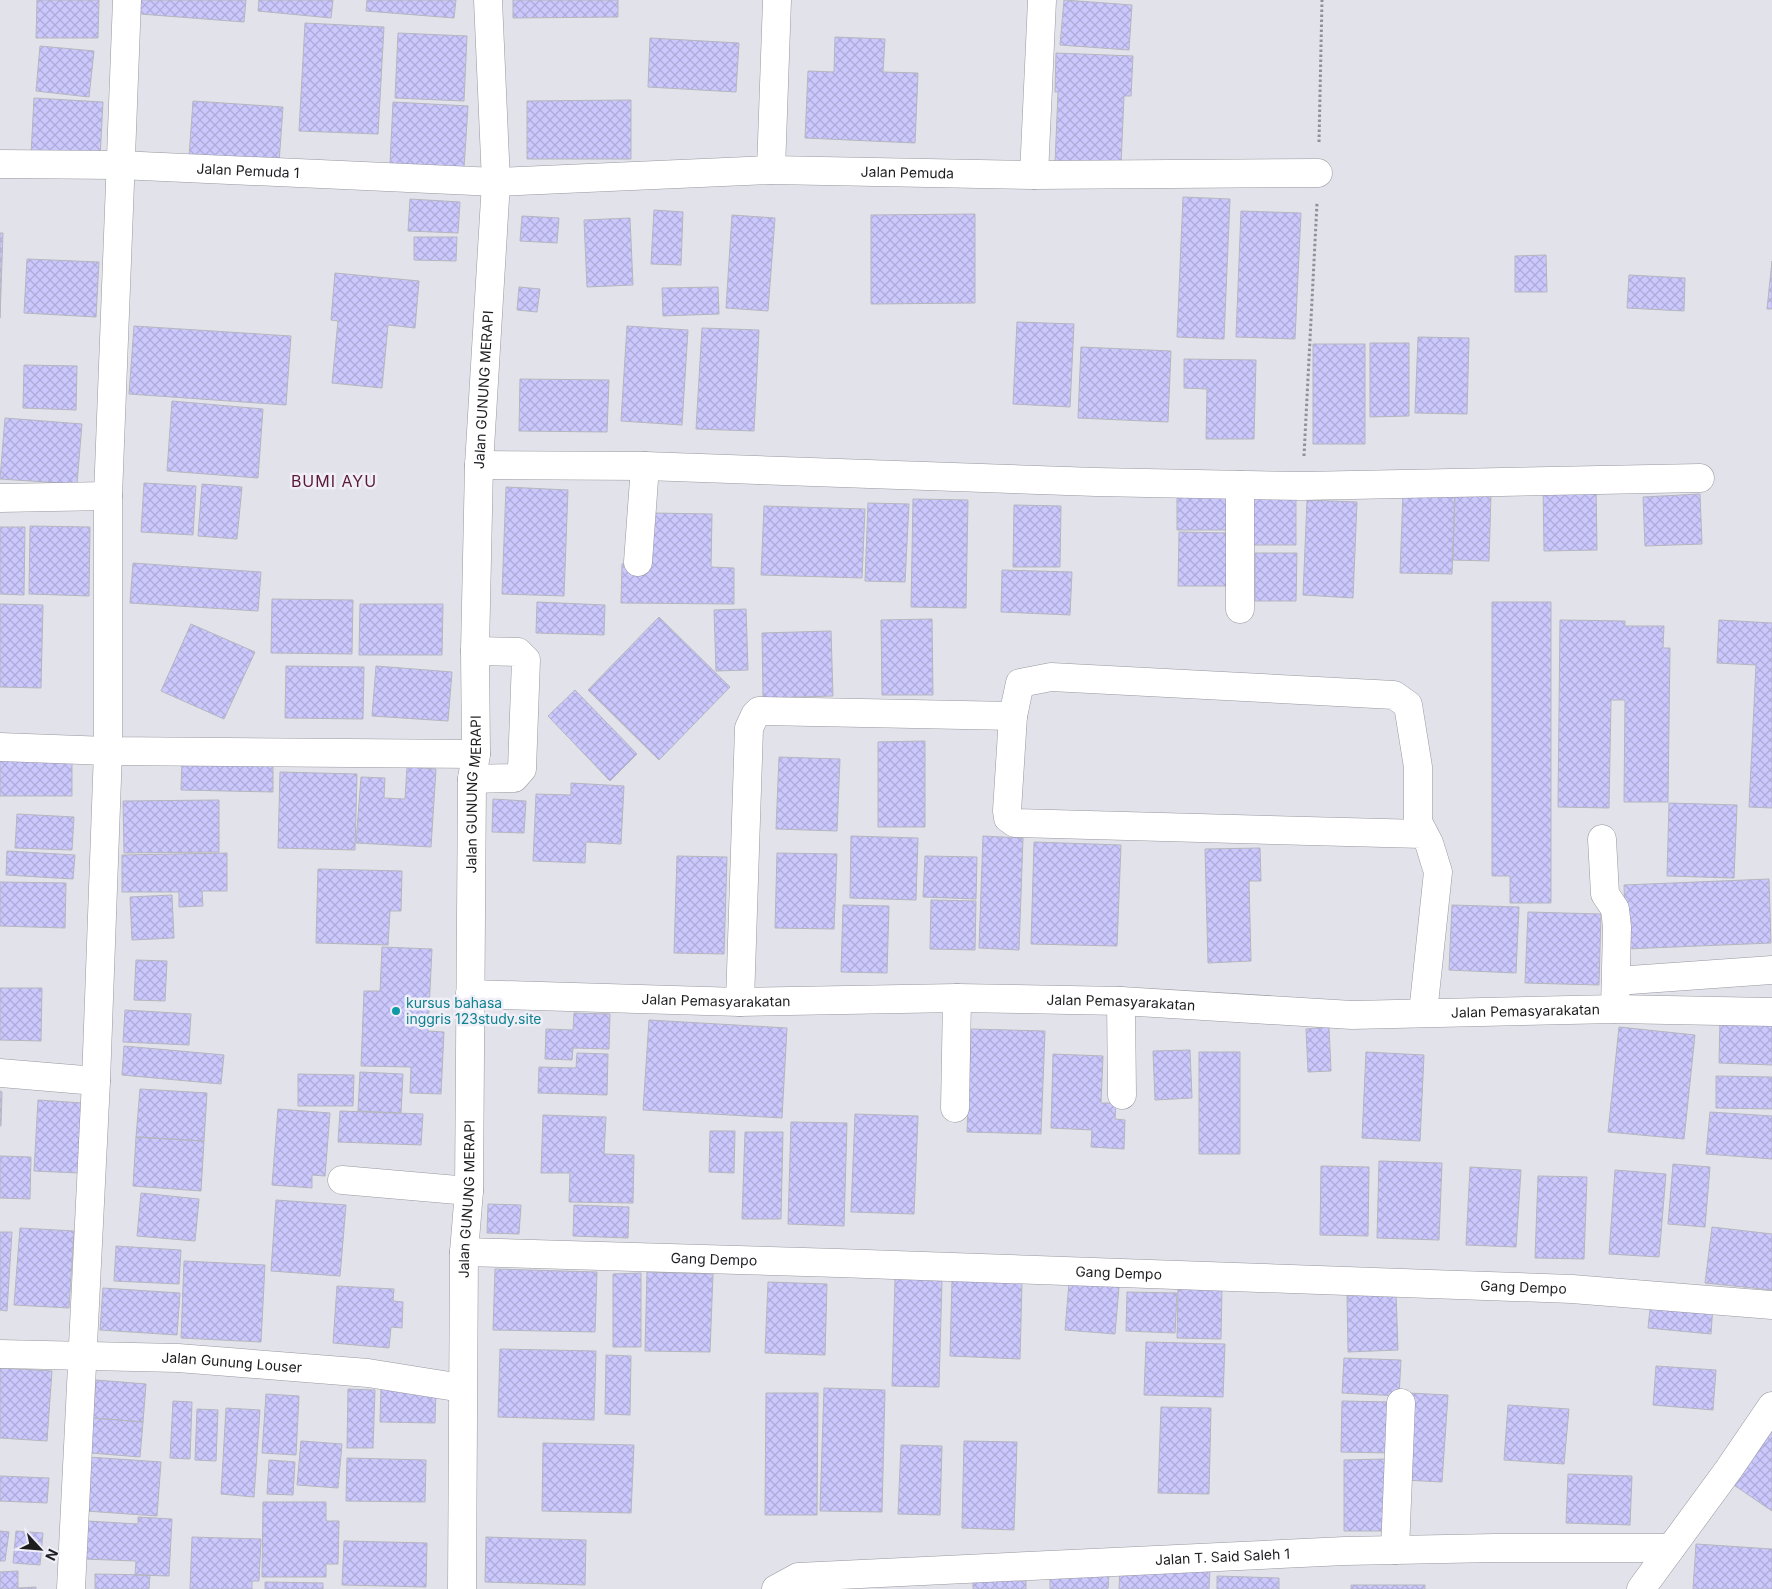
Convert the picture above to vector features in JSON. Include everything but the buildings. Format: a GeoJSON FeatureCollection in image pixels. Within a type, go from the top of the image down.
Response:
{"type":"FeatureCollection","features":[{"type":"Feature","properties":{"kind":"street"},"geometry":{"type":"LineString","coordinates":[[70,1589],[96,1081],[108,751],[108,496],[119,165],[127,0]]}},
{"type":"Feature","properties":{"kind":"street","name":"Jalan GUNUNG MERAPI"},"geometry":{"type":"LineString","coordinates":[[462,1589],[464,1252],[469,1191],[470,994],[479,465],[496,182],[488,0]]}},
{"type":"Feature","properties":{"kind":"street"},"geometry":{"type":"LineString","coordinates":[[771,170],[777,0]]}},
{"type":"Feature","properties":{"kind":"street"},"geometry":{"type":"LineString","coordinates":[[1034,176],[1042,0]]}},
{"type":"Feature","properties":{"kind":"street","name":"Jalan Pemuda 1"},"geometry":{"type":"LineString","coordinates":[[0,164],[119,165],[496,182]]}},
{"type":"Feature","properties":{"kind":"street","name":"Jalan Pemuda"},"geometry":{"type":"LineString","coordinates":[[496,182],[771,170],[1034,176],[1318,173]]}},
{"type":"Feature","properties":{"kind":"street"},"geometry":{"type":"LineString","coordinates":[[479,465],[645,466],[1302,486],[1700,478]]}},
{"type":"Feature","properties":{"kind":"street"},"geometry":{"type":"LineString","coordinates":[[638,562],[645,466]]}},
{"type":"Feature","properties":{"kind":"street"},"geometry":{"type":"LineString","coordinates":[[1240,485],[1240,609]]}},
{"type":"Feature","properties":{"kind":"street"},"geometry":{"type":"LineString","coordinates":[[0,498],[108,496]]}},
{"type":"Feature","properties":{"kind":"street"},"geometry":{"type":"LineString","coordinates":[[0,747],[474,767],[514,778],[522,770],[526,660],[518,652],[475,651]]}},
{"type":"Feature","properties":{"kind":"street"},"geometry":{"type":"LineString","coordinates":[[1422,834],[1015,823],[1008,818],[1007,811],[1013,716],[1020,683],[1051,677],[1394,695],[1408,705],[1418,767],[1418,822],[1422,834],[1429,843],[1438,872],[1424,1013]]}},
{"type":"Feature","properties":{"kind":"street"},"geometry":{"type":"LineString","coordinates":[[740,1002],[749,735],[751,721],[755,714],[760,711],[1013,716]]}},
{"type":"Feature","properties":{"kind":"street"},"geometry":{"type":"LineString","coordinates":[[1602,839],[1605,894],[1615,909],[1617,927],[1615,1009]]}},
{"type":"Feature","properties":{"kind":"street"},"geometry":{"type":"LineString","coordinates":[[1616,981],[1772,970]]}},
{"type":"Feature","properties":{"kind":"street","name":"Jalan Pemasyarakatan"},"geometry":{"type":"LineString","coordinates":[[470,994],[740,1002],[957,998],[1121,1001],[1352,1015],[1615,1009],[1772,1012]]}},
{"type":"Feature","properties":{"kind":"street"},"geometry":{"type":"LineString","coordinates":[[955,1108],[957,998]]}},
{"type":"Feature","properties":{"kind":"street"},"geometry":{"type":"LineString","coordinates":[[1121,1001],[1122,1095]]}},
{"type":"Feature","properties":{"kind":"street"},"geometry":{"type":"LineString","coordinates":[[0,1074],[96,1081]]}},
{"type":"Feature","properties":{"kind":"street"},"geometry":{"type":"LineString","coordinates":[[342,1180],[469,1191]]}},
{"type":"Feature","properties":{"kind":"street","name":"Gang Dempo"},"geometry":{"type":"LineString","coordinates":[[464,1252],[838,1262],[1572,1289],[1772,1306]]}},
{"type":"Feature","properties":{"kind":"street","name":"Jalan Gunung Louser"},"geometry":{"type":"LineString","coordinates":[[0,1354],[178,1358],[368,1373],[462,1388]]}},
{"type":"Feature","properties":{"kind":"street"},"geometry":{"type":"LineString","coordinates":[[1395,1550],[1401,1403]]}},
{"type":"Feature","properties":{"kind":"street"},"geometry":{"type":"LineString","coordinates":[[1641,1589],[1772,1406]]}},
{"type":"Feature","properties":{"kind":"street","name":"Jalan T. Said Saleh 1"},"geometry":{"type":"LineString","coordinates":[[791,1585],[1395,1550],[1671,1548]]}},
{"type":"Feature","properties":{"kind":"path"},"geometry":{"type":"LineString","coordinates":[[1320,139],[1322,0]]}},
{"type":"Feature","properties":{"kind":"path"},"geometry":{"type":"LineString","coordinates":[[1302,486],[1318,173]]}},
{"type":"Feature","properties":{"kind":"place","name":"kursus bahasa inggris 123study.site"},"geometry":{"type":"Point","coordinates":[396,1011]}},
{"type":"Feature","properties":{"kind":"district","name":"BUMI AYU"},"geometry":{"type":"Point","coordinates":[334,481]}}]}
